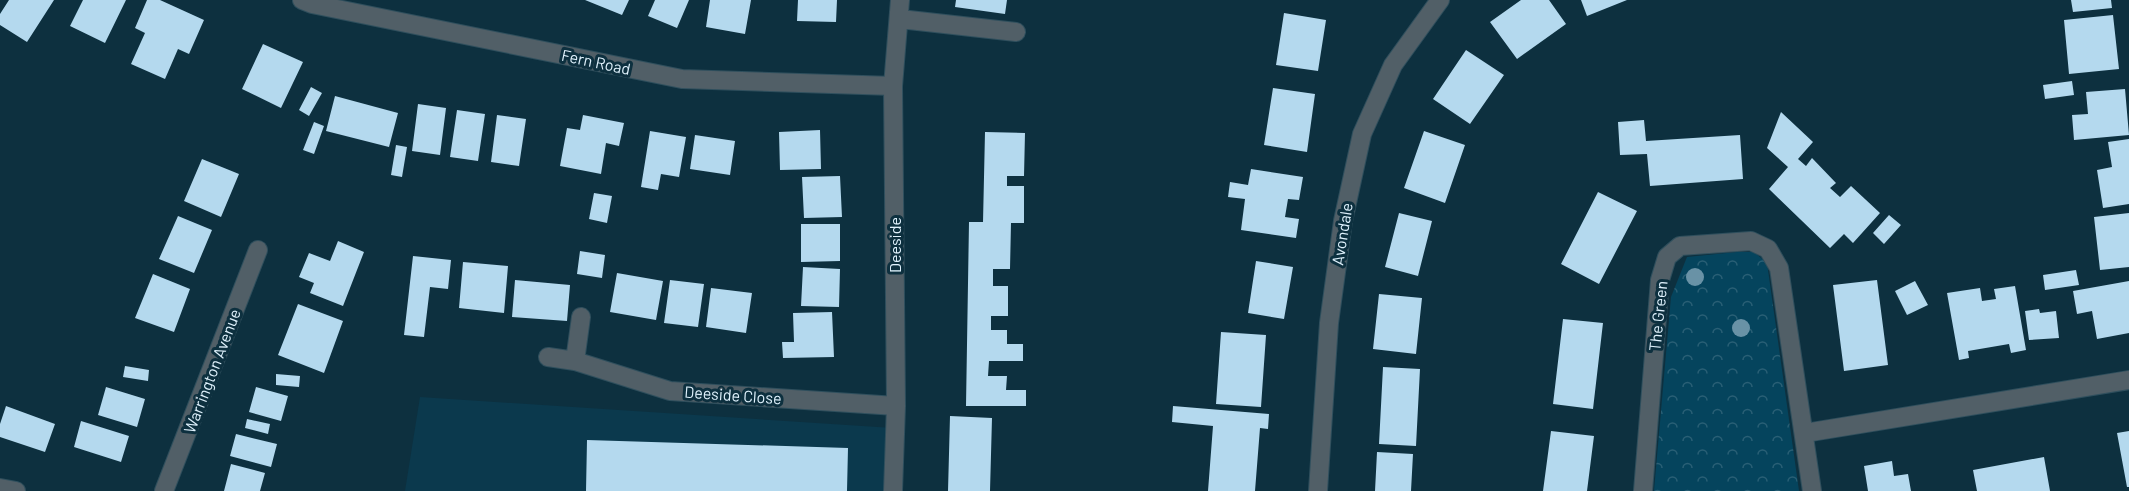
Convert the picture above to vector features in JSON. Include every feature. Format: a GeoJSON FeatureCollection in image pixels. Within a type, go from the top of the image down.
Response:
{"type":"FeatureCollection","features":[{"type":"Feature","properties":{"kind":"street","name":"Deeside"},"geometry":{"type":"LineString","coordinates":[[893,491],[896,406],[893,86],[900,0]]}},
{"type":"Feature","properties":{"kind":"street","name":"Avondale"},"geometry":{"type":"LineString","coordinates":[[1318,491],[1329,323],[1343,221],[1362,134],[1393,65],[1440,0]]}},
{"type":"Feature","properties":{"kind":"street","name":"Fern Road"},"geometry":{"type":"LineString","coordinates":[[309,1],[682,80],[893,86]]}},
{"type":"Feature","properties":{"kind":"street"},"geometry":{"type":"LineString","coordinates":[[900,19],[1016,32]]}},
{"type":"Feature","properties":{"kind":"street","name":"The Green"},"geometry":{"type":"LineString","coordinates":[[1642,491],[1660,280],[1667,257],[1680,246],[1750,241],[1768,249],[1779,268],[1812,491]]}},
{"type":"Feature","properties":{"kind":"street","name":"Warrington Avenue"},"geometry":{"type":"LineString","coordinates":[[164,491],[258,250]]}},
{"type":"Feature","properties":{"kind":"street"},"geometry":{"type":"LineString","coordinates":[[575,361],[581,317]]}},
{"type":"Feature","properties":{"kind":"street","name":"Deeside Close"},"geometry":{"type":"LineString","coordinates":[[548,357],[575,361],[670,391],[896,406]]}},
{"type":"Feature","properties":{"kind":"street"},"geometry":{"type":"LineString","coordinates":[[1805,432],[2129,380]]}},
{"type":"Feature","properties":{"kind":"street"},"geometry":{"type":"LineString","coordinates":[[0,488],[16,491]]}},
{"type":"Feature","properties":{"kind":"shaded area"},"geometry":{"type":"Polygon","coordinates":[[[420,397],[893,428],[888,491],[405,491],[420,397]]]}},
{"type":"Feature","properties":{"kind":"green space"},"geometry":{"type":"Polygon","coordinates":[[[1754,252],[1767,263],[1799,491],[1654,491],[1671,297],[1687,257],[1754,252]]]}},
{"type":"Feature","properties":{"kind":"building"},"geometry":{"type":"Polygon","coordinates":[[[9,0],[54,0],[27,42],[0,25],[0,14],[9,0]]]}},
{"type":"Feature","properties":{"kind":"building"},"geometry":{"type":"Polygon","coordinates":[[[83,0],[126,0],[105,43],[70,26],[83,0]]]}},
{"type":"Feature","properties":{"kind":"building"},"geometry":{"type":"Polygon","coordinates":[[[147,0],[160,0],[204,20],[189,54],[178,49],[165,79],[131,64],[145,33],[135,28],[147,0]]]}},
{"type":"Feature","properties":{"kind":"building"},"geometry":{"type":"Polygon","coordinates":[[[585,0],[629,0],[622,15],[585,0]]]}},
{"type":"Feature","properties":{"kind":"building"},"geometry":{"type":"Polygon","coordinates":[[[655,0],[689,0],[677,28],[648,16],[655,0]]]}},
{"type":"Feature","properties":{"kind":"building"},"geometry":{"type":"Polygon","coordinates":[[[710,0],[751,0],[745,34],[706,27],[710,0]]]}},
{"type":"Feature","properties":{"kind":"building"},"geometry":{"type":"Polygon","coordinates":[[[798,0],[837,0],[836,22],[797,21],[798,0]]]}},
{"type":"Feature","properties":{"kind":"building"},"geometry":{"type":"Polygon","coordinates":[[[956,0],[1007,0],[1005,14],[955,7],[956,0]]]}},
{"type":"Feature","properties":{"kind":"building"},"geometry":{"type":"Polygon","coordinates":[[[1521,0],[1549,0],[1566,24],[1517,59],[1490,22],[1521,0]]]}},
{"type":"Feature","properties":{"kind":"building"},"geometry":{"type":"Polygon","coordinates":[[[1581,0],[1627,0],[1587,16],[1581,0]]]}},
{"type":"Feature","properties":{"kind":"building"},"geometry":{"type":"Polygon","coordinates":[[[2071,0],[2111,0],[2112,8],[2073,12],[2071,0]]]}},
{"type":"Feature","properties":{"kind":"building"},"geometry":{"type":"Polygon","coordinates":[[[1284,13],[1326,20],[1318,71],[1276,65],[1284,13]]]}},
{"type":"Feature","properties":{"kind":"building"},"geometry":{"type":"Polygon","coordinates":[[[2113,15],[2119,69],[2069,74],[2064,20],[2113,15]]]}},
{"type":"Feature","properties":{"kind":"building"},"geometry":{"type":"Polygon","coordinates":[[[263,44],[303,62],[281,108],[242,89],[263,44]]]}},
{"type":"Feature","properties":{"kind":"building"},"geometry":{"type":"Polygon","coordinates":[[[1466,50],[1504,75],[1470,124],[1433,99],[1466,50]]]}},
{"type":"Feature","properties":{"kind":"building"},"geometry":{"type":"Polygon","coordinates":[[[2072,81],[2074,95],[2045,99],[2043,85],[2072,81]]]}},
{"type":"Feature","properties":{"kind":"building"},"geometry":{"type":"Polygon","coordinates":[[[311,87],[322,93],[309,116],[299,110],[311,87]]]}},
{"type":"Feature","properties":{"kind":"building"},"geometry":{"type":"Polygon","coordinates":[[[1273,88],[1315,94],[1307,152],[1264,145],[1273,88]]]}},
{"type":"Feature","properties":{"kind":"building"},"geometry":{"type":"Polygon","coordinates":[[[2125,89],[2129,135],[2074,140],[2072,115],[2088,114],[2086,92],[2125,89]]]}},
{"type":"Feature","properties":{"kind":"building"},"geometry":{"type":"Polygon","coordinates":[[[335,96],[398,113],[389,147],[326,131],[335,96]]]}},
{"type":"Feature","properties":{"kind":"building"},"geometry":{"type":"Polygon","coordinates":[[[418,104],[446,108],[440,155],[412,151],[418,104]]]}},
{"type":"Feature","properties":{"kind":"building"},"geometry":{"type":"Polygon","coordinates":[[[457,110],[485,114],[478,161],[450,157],[457,110]]]}},
{"type":"Feature","properties":{"kind":"building"},"geometry":{"type":"Polygon","coordinates":[[[1781,112],[1813,142],[1798,159],[1806,166],[1812,158],[1836,183],[1830,188],[1840,197],[1851,186],[1880,213],[1853,243],[1844,234],[1830,248],[1769,189],[1788,167],[1767,148],[1781,112]]]}},
{"type":"Feature","properties":{"kind":"building"},"geometry":{"type":"Polygon","coordinates":[[[497,115],[526,119],[519,166],[491,162],[497,115]]]}},
{"type":"Feature","properties":{"kind":"building"},"geometry":{"type":"Polygon","coordinates":[[[583,115],[624,123],[619,146],[606,143],[601,174],[560,166],[567,128],[580,130],[583,115]]]}},
{"type":"Feature","properties":{"kind":"building"},"geometry":{"type":"Polygon","coordinates":[[[1644,120],[1646,141],[1740,135],[1743,179],[1650,186],[1647,154],[1620,155],[1618,122],[1644,120]]]}},
{"type":"Feature","properties":{"kind":"building"},"geometry":{"type":"Polygon","coordinates":[[[314,122],[324,126],[314,154],[303,150],[314,122]]]}},
{"type":"Feature","properties":{"kind":"building"},"geometry":{"type":"Polygon","coordinates":[[[820,130],[821,169],[780,170],[779,132],[820,130]]]}},
{"type":"Feature","properties":{"kind":"building"},"geometry":{"type":"Polygon","coordinates":[[[650,131],[686,137],[679,177],[661,174],[658,190],[641,187],[650,131]]]}},
{"type":"Feature","properties":{"kind":"building"},"geometry":{"type":"Polygon","coordinates":[[[1424,131],[1465,145],[1445,203],[1404,188],[1424,131]]]}},
{"type":"Feature","properties":{"kind":"building"},"geometry":{"type":"Polygon","coordinates":[[[985,132],[1025,133],[1024,176],[1007,176],[1007,186],[1024,186],[1024,223],[1011,223],[1010,269],[993,269],[993,286],[1008,286],[1008,316],[991,316],[991,330],[1007,330],[1007,344],[1023,344],[1023,361],[989,361],[988,376],[1007,376],[1006,390],[1026,390],[1026,406],[966,406],[969,222],[983,222],[985,132]]]}},
{"type":"Feature","properties":{"kind":"building"},"geometry":{"type":"Polygon","coordinates":[[[695,135],[735,141],[730,175],[690,169],[695,135]]]}},
{"type":"Feature","properties":{"kind":"building"},"geometry":{"type":"Polygon","coordinates":[[[2129,139],[2129,204],[2103,208],[2097,170],[2112,167],[2108,142],[2129,139]]]}},
{"type":"Feature","properties":{"kind":"building"},"geometry":{"type":"Polygon","coordinates":[[[396,145],[407,147],[402,177],[391,175],[396,145]]]}},
{"type":"Feature","properties":{"kind":"building"},"geometry":{"type":"Polygon","coordinates":[[[202,159],[239,174],[221,217],[184,201],[202,159]]]}},
{"type":"Feature","properties":{"kind":"building"},"geometry":{"type":"Polygon","coordinates":[[[1251,169],[1303,177],[1299,200],[1288,199],[1285,217],[1299,219],[1296,238],[1241,230],[1245,199],[1228,197],[1230,182],[1248,185],[1251,169]]]}},
{"type":"Feature","properties":{"kind":"building"},"geometry":{"type":"Polygon","coordinates":[[[840,176],[842,217],[804,218],[802,177],[840,176]]]}},
{"type":"Feature","properties":{"kind":"building"},"geometry":{"type":"Polygon","coordinates":[[[1598,192],[1637,211],[1599,284],[1561,264],[1598,192]]]}},
{"type":"Feature","properties":{"kind":"building"},"geometry":{"type":"Polygon","coordinates":[[[594,193],[612,196],[607,223],[589,219],[594,193]]]}},
{"type":"Feature","properties":{"kind":"building"},"geometry":{"type":"Polygon","coordinates":[[[1399,213],[1432,221],[1418,276],[1385,267],[1399,213]]]}},
{"type":"Feature","properties":{"kind":"building"},"geometry":{"type":"Polygon","coordinates":[[[2129,213],[2129,267],[2100,270],[2094,217],[2129,213]]]}},
{"type":"Feature","properties":{"kind":"building"},"geometry":{"type":"Polygon","coordinates":[[[1889,215],[1901,225],[1884,244],[1873,233],[1889,215]]]}},
{"type":"Feature","properties":{"kind":"building"},"geometry":{"type":"Polygon","coordinates":[[[178,216],[212,230],[194,273],[159,259],[178,216]]]}},
{"type":"Feature","properties":{"kind":"building"},"geometry":{"type":"Polygon","coordinates":[[[801,224],[840,224],[840,261],[801,262],[801,224]]]}},
{"type":"Feature","properties":{"kind":"building"},"geometry":{"type":"Polygon","coordinates":[[[338,241],[364,252],[343,306],[310,293],[314,283],[299,277],[309,253],[330,261],[338,241]]]}},
{"type":"Feature","properties":{"kind":"building"},"geometry":{"type":"Polygon","coordinates":[[[580,251],[605,255],[602,278],[577,274],[580,251]]]}},
{"type":"Feature","properties":{"kind":"building"},"geometry":{"type":"Polygon","coordinates":[[[413,256],[451,260],[448,289],[430,287],[424,337],[404,335],[413,256]]]}},
{"type":"Feature","properties":{"kind":"building"},"geometry":{"type":"Polygon","coordinates":[[[1256,261],[1293,267],[1284,319],[1248,313],[1256,261]]]}},
{"type":"Feature","properties":{"kind":"building"},"geometry":{"type":"Polygon","coordinates":[[[463,262],[508,266],[504,313],[459,308],[463,262]]]}},
{"type":"Feature","properties":{"kind":"building"},"geometry":{"type":"Polygon","coordinates":[[[803,267],[840,269],[839,307],[801,306],[803,267]]]}},
{"type":"Feature","properties":{"kind":"building"},"geometry":{"type":"Polygon","coordinates":[[[2076,270],[2079,285],[2045,290],[2043,275],[2076,270]]]}},
{"type":"Feature","properties":{"kind":"building"},"geometry":{"type":"Polygon","coordinates":[[[617,273],[663,281],[656,320],[610,312],[617,273]]]}},
{"type":"Feature","properties":{"kind":"building"},"geometry":{"type":"Polygon","coordinates":[[[153,274],[190,289],[174,332],[135,318],[153,274]]]}},
{"type":"Feature","properties":{"kind":"building"},"geometry":{"type":"Polygon","coordinates":[[[515,280],[570,285],[567,321],[512,317],[515,280]]]}},
{"type":"Feature","properties":{"kind":"building"},"geometry":{"type":"Polygon","coordinates":[[[670,280],[704,284],[698,327],[664,323],[670,280]]]}},
{"type":"Feature","properties":{"kind":"building"},"geometry":{"type":"Polygon","coordinates":[[[1877,280],[1888,365],[1844,371],[1833,285],[1877,280]]]}},
{"type":"Feature","properties":{"kind":"building"},"geometry":{"type":"Polygon","coordinates":[[[1915,281],[1928,305],[1907,315],[1895,291],[1915,281]]]}},
{"type":"Feature","properties":{"kind":"building"},"geometry":{"type":"Polygon","coordinates":[[[2129,281],[2129,333],[2097,339],[2092,311],[2077,314],[2073,291],[2129,281]]]}},
{"type":"Feature","properties":{"kind":"building"},"geometry":{"type":"Polygon","coordinates":[[[2015,286],[2026,350],[2011,353],[2009,344],[1968,351],[1969,358],[1959,360],[1947,293],[1980,288],[1982,301],[1996,299],[1994,289],[2015,286]]]}},
{"type":"Feature","properties":{"kind":"building"},"geometry":{"type":"Polygon","coordinates":[[[711,288],[752,293],[746,333],[706,327],[711,288]]]}},
{"type":"Feature","properties":{"kind":"building"},"geometry":{"type":"Polygon","coordinates":[[[1379,294],[1422,298],[1416,354],[1373,349],[1379,294]]]}},
{"type":"Feature","properties":{"kind":"building"},"geometry":{"type":"Polygon","coordinates":[[[298,304],[343,321],[324,373],[278,355],[298,304]]]}},
{"type":"Feature","properties":{"kind":"building"},"geometry":{"type":"Polygon","coordinates":[[[2039,309],[2040,313],[2056,311],[2059,338],[2029,340],[2025,311],[2039,309]]]}},
{"type":"Feature","properties":{"kind":"building"},"geometry":{"type":"Polygon","coordinates":[[[832,312],[834,357],[783,358],[782,342],[794,342],[793,313],[832,312]]]}},
{"type":"Feature","properties":{"kind":"building"},"geometry":{"type":"Polygon","coordinates":[[[1563,319],[1603,323],[1593,409],[1553,404],[1563,319]]]}},
{"type":"Feature","properties":{"kind":"building"},"geometry":{"type":"Polygon","coordinates":[[[1221,332],[1266,335],[1261,407],[1216,404],[1221,332]]]}},
{"type":"Feature","properties":{"kind":"building"},"geometry":{"type":"Polygon","coordinates":[[[125,366],[149,370],[148,381],[123,377],[125,366]]]}},
{"type":"Feature","properties":{"kind":"building"},"geometry":{"type":"Polygon","coordinates":[[[1383,367],[1420,369],[1416,446],[1379,444],[1383,367]]]}},
{"type":"Feature","properties":{"kind":"building"},"geometry":{"type":"Polygon","coordinates":[[[276,374],[300,376],[299,387],[276,385],[276,374]]]}},
{"type":"Feature","properties":{"kind":"building"},"geometry":{"type":"Polygon","coordinates":[[[106,387],[145,399],[137,427],[98,415],[106,387]]]}},
{"type":"Feature","properties":{"kind":"building"},"geometry":{"type":"Polygon","coordinates":[[[256,387],[288,396],[281,421],[249,412],[256,387]]]}},
{"type":"Feature","properties":{"kind":"building"},"geometry":{"type":"Polygon","coordinates":[[[6,406],[55,424],[45,452],[0,437],[0,424],[6,406]]]}},
{"type":"Feature","properties":{"kind":"building"},"geometry":{"type":"Polygon","coordinates":[[[1173,406],[1269,414],[1268,429],[1260,428],[1255,491],[1208,491],[1213,426],[1172,422],[1173,406]]]}},
{"type":"Feature","properties":{"kind":"building"},"geometry":{"type":"Polygon","coordinates":[[[950,416],[992,418],[990,491],[948,491],[950,416]]]}},
{"type":"Feature","properties":{"kind":"building"},"geometry":{"type":"Polygon","coordinates":[[[247,419],[270,424],[268,434],[245,428],[247,419]]]}},
{"type":"Feature","properties":{"kind":"building"},"geometry":{"type":"Polygon","coordinates":[[[81,421],[129,436],[121,462],[74,447],[81,421]]]}},
{"type":"Feature","properties":{"kind":"building"},"geometry":{"type":"Polygon","coordinates":[[[1551,431],[1594,436],[1587,491],[1543,491],[1551,431]]]}},
{"type":"Feature","properties":{"kind":"building"},"geometry":{"type":"Polygon","coordinates":[[[2129,431],[2129,487],[2127,487],[2117,433],[2129,431]]]}},
{"type":"Feature","properties":{"kind":"building"},"geometry":{"type":"Polygon","coordinates":[[[236,434],[277,444],[271,467],[230,456],[236,434]]]}},
{"type":"Feature","properties":{"kind":"building"},"geometry":{"type":"Polygon","coordinates":[[[587,440],[848,448],[847,491],[586,491],[587,440]]]}},
{"type":"Feature","properties":{"kind":"building"},"geometry":{"type":"Polygon","coordinates":[[[1377,452],[1413,454],[1411,491],[1375,491],[1377,452]]]}},
{"type":"Feature","properties":{"kind":"building"},"geometry":{"type":"Polygon","coordinates":[[[2044,457],[2050,491],[1977,491],[1973,470],[2044,457]]]}},
{"type":"Feature","properties":{"kind":"building"},"geometry":{"type":"Polygon","coordinates":[[[1892,461],[1894,476],[1908,474],[1911,491],[1868,491],[1864,466],[1892,461]]]}},
{"type":"Feature","properties":{"kind":"building"},"geometry":{"type":"Polygon","coordinates":[[[231,464],[265,473],[260,491],[224,491],[231,464]]]}}]}
